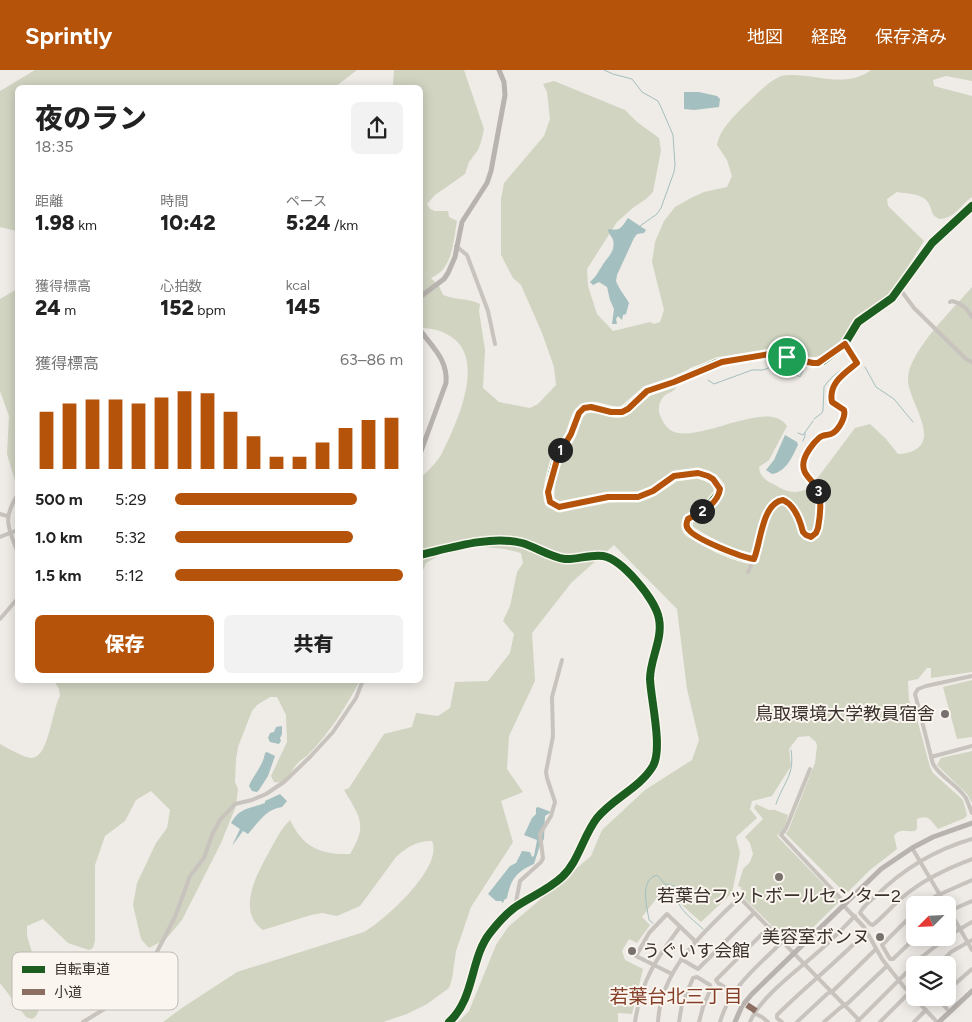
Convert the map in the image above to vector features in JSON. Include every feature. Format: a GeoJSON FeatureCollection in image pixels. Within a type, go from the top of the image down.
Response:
{"type":"FeatureCollection","features":[{"type":"Feature","properties":{"kind":"street"},"geometry":{"type":"LineString","coordinates":[[423,295],[444,279],[455,257],[462,222],[487,183],[495,158],[505,95],[504,82],[499,70]]}},
{"type":"Feature","properties":{"kind":"street"},"geometry":{"type":"LineString","coordinates":[[754,559],[727,551],[689,531],[687,527],[688,519],[707,508],[719,493],[717,483],[708,476],[698,473],[674,476],[653,491],[638,497],[608,497],[559,507],[550,502],[548,498],[550,486],[558,456],[571,434],[579,413],[584,408],[591,407],[620,413],[628,409],[647,391],[674,382],[717,363],[770,354],[818,363],[845,344],[858,322],[884,305],[900,289],[932,243],[972,206]]}},
{"type":"Feature","properties":{"kind":"street"},"geometry":{"type":"LineString","coordinates":[[456,246],[467,255],[488,311],[495,344]]}},
{"type":"Feature","properties":{"kind":"street"},"geometry":{"type":"LineString","coordinates":[[900,289],[914,308],[966,359],[972,362]]}},
{"type":"Feature","properties":{"kind":"street"},"geometry":{"type":"LineString","coordinates":[[950,302],[955,302],[971,309],[972,317]]}},
{"type":"Feature","properties":{"kind":"street"},"geometry":{"type":"LineString","coordinates":[[423,334],[442,359],[447,373],[446,383],[423,446]]}},
{"type":"Feature","properties":{"kind":"street"},"geometry":{"type":"LineString","coordinates":[[748,572],[761,538],[764,521],[778,500],[788,502],[792,506],[806,535],[809,537],[813,535],[818,528],[820,496],[817,488],[805,474],[804,461],[808,451],[819,437],[833,433],[840,426],[844,416],[844,410],[832,402],[831,398],[834,385],[838,379],[857,363],[845,344]]}},
{"type":"Feature","properties":{"kind":"street"},"geometry":{"type":"LineString","coordinates":[[15,498],[7,516],[10,534],[15,546]]}},
{"type":"Feature","properties":{"kind":"street"},"geometry":{"type":"LineString","coordinates":[[0,514],[7,516]]}},
{"type":"Feature","properties":{"kind":"street"},"geometry":{"type":"LineString","coordinates":[[0,537],[15,532]]}},
{"type":"Feature","properties":{"kind":"street"},"geometry":{"type":"LineString","coordinates":[[423,554],[471,543],[506,541],[520,542],[564,559],[600,555],[610,557],[617,561],[655,605],[659,618],[660,634],[650,677],[657,748],[654,764],[647,775],[599,816],[591,827],[577,857],[566,872],[548,888],[515,907],[488,935],[463,1003],[449,1022]]}},
{"type":"Feature","properties":{"kind":"street"},"geometry":{"type":"LineString","coordinates":[[0,619],[15,602]]}},
{"type":"Feature","properties":{"kind":"street"},"geometry":{"type":"LineString","coordinates":[[515,907],[520,880],[541,862],[543,858],[540,834],[554,807],[554,798],[546,772],[553,736],[552,697],[562,660]]}},
{"type":"Feature","properties":{"kind":"street"},"geometry":{"type":"LineString","coordinates":[[972,676],[926,686],[918,689],[915,694],[931,757],[938,773],[966,798],[972,813]]}},
{"type":"Feature","properties":{"kind":"street"},"geometry":{"type":"LineString","coordinates":[[157,952],[173,923],[190,876],[204,858],[212,835],[220,820],[235,804],[266,794],[284,782],[310,757],[333,732],[356,698],[362,683]]}},
{"type":"Feature","properties":{"kind":"street"},"geometry":{"type":"LineString","coordinates":[[931,757],[972,746]]}},
{"type":"Feature","properties":{"kind":"street"},"geometry":{"type":"LineString","coordinates":[[810,769],[786,828],[780,835],[855,916],[867,931],[887,966],[906,989]]}},
{"type":"Feature","properties":{"kind":"street"},"geometry":{"type":"LineString","coordinates":[[735,1022],[742,1006],[752,994],[881,869],[912,848],[934,837],[972,823]]}},
{"type":"Feature","properties":{"kind":"street"},"geometry":{"type":"LineString","coordinates":[[972,839],[920,861],[903,872],[882,889],[861,910],[861,914],[870,924],[873,924],[909,891],[930,878],[972,859]]}},
{"type":"Feature","properties":{"kind":"street"},"geometry":{"type":"LineString","coordinates":[[912,848],[940,895],[972,880]]}},
{"type":"Feature","properties":{"kind":"street"},"geometry":{"type":"LineString","coordinates":[[658,1022],[664,993],[672,974],[681,960],[695,941],[737,900],[743,900],[805,963],[858,1021],[935,946]]}},
{"type":"Feature","properties":{"kind":"street"},"geometry":{"type":"LineString","coordinates":[[956,906],[972,901]]}},
{"type":"Feature","properties":{"kind":"street"},"geometry":{"type":"LineString","coordinates":[[681,960],[698,969],[754,912]]}},
{"type":"Feature","properties":{"kind":"street"},"geometry":{"type":"LineString","coordinates":[[672,974],[636,956],[650,933],[666,914],[695,941]]}},
{"type":"Feature","properties":{"kind":"street"},"geometry":{"type":"LineString","coordinates":[[750,1022],[760,1005],[819,952],[855,916]]}},
{"type":"Feature","properties":{"kind":"street"},"geometry":{"type":"LineString","coordinates":[[906,921],[882,945],[890,959],[893,959],[907,946]]}},
{"type":"Feature","properties":{"kind":"street"},"geometry":{"type":"LineString","coordinates":[[956,930],[972,922]]}},
{"type":"Feature","properties":{"kind":"street"},"geometry":{"type":"LineString","coordinates":[[956,923],[970,941],[972,950]]}},
{"type":"Feature","properties":{"kind":"street"},"geometry":{"type":"LineString","coordinates":[[635,1022],[641,992],[647,975],[680,927]]}},
{"type":"Feature","properties":{"kind":"street"},"geometry":{"type":"LineString","coordinates":[[732,992],[716,980],[769,927]]}},
{"type":"Feature","properties":{"kind":"street"},"geometry":{"type":"LineString","coordinates":[[782,1022],[778,1019],[777,1015],[867,931]]}},
{"type":"Feature","properties":{"kind":"street"},"geometry":{"type":"LineString","coordinates":[[720,1022],[732,992],[783,941]]}},
{"type":"Feature","properties":{"kind":"street"},"geometry":{"type":"LineString","coordinates":[[948,956],[970,941]]}},
{"type":"Feature","properties":{"kind":"street"},"geometry":{"type":"LineString","coordinates":[[797,1022],[846,979],[876,949]]}},
{"type":"Feature","properties":{"kind":"street"},"geometry":{"type":"LineString","coordinates":[[824,1022],[887,966]]}},
{"type":"Feature","properties":{"kind":"street"},"geometry":{"type":"LineString","coordinates":[[956,983],[972,969]]}},
{"type":"Feature","properties":{"kind":"street"},"geometry":{"type":"LineString","coordinates":[[679,1022],[686,993],[694,978],[697,977],[710,984],[711,988],[699,1022]]}},
{"type":"Feature","properties":{"kind":"street"},"geometry":{"type":"LineString","coordinates":[[922,1006],[938,1022],[972,991]]}},
{"type":"Feature","properties":{"kind":"street"},"geometry":{"type":"LineString","coordinates":[[880,1022],[906,996]]}},
{"type":"Feature","properties":{"kind":"street"},"geometry":{"type":"LineString","coordinates":[[944,1006],[947,1009]]}},
{"type":"Feature","properties":{"kind":"street"},"geometry":{"type":"LineString","coordinates":[[83,1022],[103,1010]]}},
{"type":"Feature","properties":{"kind":"street"},"geometry":{"type":"LineString","coordinates":[[914,1022],[926,1010]]}},
{"type":"Feature","properties":{"kind":"street"},"geometry":{"type":"LineString","coordinates":[[754,1013],[762,1016],[768,1022]]}},
{"type":"Feature","properties":{"kind":"green space"},"geometry":{"type":"Polygon","coordinates":[[[35,70],[357,70],[338,85],[15,85],[15,231],[0,227],[0,91],[35,70]]]}},
{"type":"Feature","properties":{"kind":"green space"},"geometry":{"type":"Polygon","coordinates":[[[394,70],[464,70],[484,129],[478,150],[469,162],[465,174],[435,195],[427,204],[430,209],[435,211],[448,211],[449,217],[457,221],[448,262],[438,274],[431,278],[439,286],[443,295],[480,304],[479,311],[485,350],[483,388],[499,402],[530,408],[538,404],[556,385],[554,367],[542,333],[521,285],[513,278],[501,255],[501,199],[504,183],[544,136],[550,119],[547,92],[543,84],[554,81],[625,110],[637,122],[659,138],[661,150],[653,192],[617,222],[587,269],[588,286],[597,314],[613,331],[650,322],[654,324],[660,322],[664,310],[652,262],[655,242],[664,221],[675,207],[691,198],[704,192],[727,187],[732,176],[727,160],[717,145],[720,135],[734,116],[771,82],[781,76],[792,75],[838,80],[849,79],[861,76],[871,70],[972,70],[972,81],[946,76],[933,80],[934,86],[972,96],[972,197],[950,216],[939,219],[933,214],[928,202],[921,196],[897,192],[887,199],[888,206],[924,241],[889,294],[880,303],[854,318],[842,341],[821,359],[810,360],[764,351],[703,364],[689,369],[676,388],[664,396],[659,408],[661,419],[666,426],[676,432],[690,433],[708,430],[745,419],[777,418],[787,426],[769,460],[759,467],[761,475],[766,480],[789,492],[798,492],[810,488],[855,428],[870,424],[898,454],[913,451],[921,445],[924,437],[921,418],[909,387],[910,367],[934,330],[972,287],[972,672],[931,678],[931,668],[927,668],[918,679],[908,681],[909,700],[917,719],[930,767],[933,773],[963,800],[967,815],[965,818],[938,829],[927,818],[917,819],[917,829],[914,831],[901,831],[896,834],[894,836],[897,849],[870,870],[846,894],[785,833],[788,831],[815,763],[816,742],[809,736],[798,737],[789,749],[791,766],[772,796],[752,801],[750,809],[757,818],[736,837],[740,853],[732,893],[701,922],[664,889],[642,917],[650,925],[637,943],[629,939],[622,951],[625,960],[643,969],[632,1014],[618,1013],[618,1022],[458,1022],[469,1011],[496,945],[508,927],[591,856],[602,830],[645,790],[692,760],[699,740],[687,689],[677,609],[614,545],[572,582],[532,633],[535,681],[509,736],[507,769],[523,792],[501,801],[513,842],[471,907],[456,951],[449,988],[427,1004],[407,1014],[383,1022],[163,1022],[237,972],[364,932],[398,905],[421,878],[429,864],[433,852],[432,841],[417,843],[396,857],[360,906],[337,916],[322,913],[311,915],[263,930],[255,922],[251,913],[250,903],[251,892],[264,861],[278,835],[290,820],[301,837],[314,848],[330,853],[350,854],[359,836],[360,821],[344,790],[349,788],[384,734],[412,727],[416,713],[438,716],[450,708],[455,682],[488,681],[510,653],[514,634],[503,621],[510,606],[517,572],[523,563],[521,553],[476,546],[445,552],[426,563],[423,570],[423,476],[442,453],[455,425],[466,392],[468,375],[466,359],[461,346],[443,332],[423,328],[423,85],[393,85],[394,70]]]}},
{"type":"Feature","properties":{"kind":"green space"},"geometry":{"type":"Polygon","coordinates":[[[15,290],[15,481],[7,454],[9,416],[0,391],[0,299],[15,290]]]}},
{"type":"Feature","properties":{"kind":"green space"},"geometry":{"type":"Polygon","coordinates":[[[972,680],[972,737],[957,739],[943,687],[972,680]]]}},
{"type":"Feature","properties":{"kind":"green space"},"geometry":{"type":"Polygon","coordinates":[[[56,683],[358,683],[324,737],[298,763],[288,777],[282,781],[274,782],[271,776],[287,742],[286,715],[277,697],[270,697],[257,705],[252,711],[238,747],[235,782],[238,789],[236,806],[221,843],[182,920],[166,939],[149,948],[141,939],[133,905],[137,883],[156,843],[167,828],[170,810],[151,791],[136,800],[125,821],[105,836],[95,865],[95,940],[93,948],[89,950],[68,943],[43,919],[27,926],[27,936],[32,952],[12,952],[12,999],[0,983],[0,744],[25,756],[32,758],[38,756],[46,741],[60,696],[56,683]]]}},
{"type":"Feature","properties":{"kind":"green space"},"geometry":{"type":"Polygon","coordinates":[[[972,751],[972,803],[967,794],[937,765],[941,758],[972,751]]]}},
{"type":"Feature","properties":{"kind":"green space","name":"若葉台フットボールセンター2"},"geometry":{"type":"Polygon","coordinates":[[[756,804],[788,815],[784,828],[777,836],[840,901],[793,947],[744,898],[746,895],[741,887],[738,886],[743,869],[750,862],[753,854],[750,843],[745,837],[763,819],[754,808],[756,804]]]}},
{"type":"Feature","properties":{"kind":"green space"},"geometry":{"type":"Polygon","coordinates":[[[21,1010],[38,1010],[32,1019],[26,1017],[21,1010]]]}},
{"type":"Feature","properties":{"kind":"water"},"geometry":{"type":"Polygon","coordinates":[[[684,92],[699,92],[717,96],[720,99],[719,107],[694,110],[684,109],[684,92]]]}},
{"type":"Feature","properties":{"kind":"water"},"geometry":{"type":"Polygon","coordinates":[[[628,218],[646,230],[644,233],[637,234],[634,238],[617,275],[617,284],[629,303],[622,320],[618,316],[616,319],[617,324],[612,324],[614,309],[607,287],[599,282],[593,285],[590,282],[612,251],[614,244],[608,230],[620,228],[628,218]]]}},
{"type":"Feature","properties":{"kind":"water"},"geometry":{"type":"Polygon","coordinates":[[[785,435],[797,442],[798,445],[785,467],[772,474],[766,470],[774,460],[785,435]]]}},
{"type":"Feature","properties":{"kind":"water"},"geometry":{"type":"Polygon","coordinates":[[[282,726],[279,744],[270,742],[268,738],[270,733],[274,732],[276,727],[282,726]]]}},
{"type":"Feature","properties":{"kind":"water"},"geometry":{"type":"Polygon","coordinates":[[[267,752],[275,756],[268,776],[257,792],[252,791],[249,786],[267,752]]]}},
{"type":"Feature","properties":{"kind":"water"},"geometry":{"type":"Polygon","coordinates":[[[280,794],[287,801],[282,807],[276,808],[267,814],[248,834],[243,831],[232,846],[240,829],[231,823],[234,818],[242,811],[265,803],[265,801],[280,794]]]}},
{"type":"Feature","properties":{"kind":"water"},"geometry":{"type":"Polygon","coordinates":[[[538,807],[551,812],[545,816],[544,839],[534,864],[515,877],[507,898],[503,903],[496,901],[488,894],[510,866],[516,863],[522,851],[530,852],[532,857],[534,856],[537,840],[524,835],[538,807]]]}},
{"type":"Feature","properties":{"kind":"waterway"},"geometry":{"type":"LineString","coordinates":[[604,70],[632,79],[642,92],[658,101],[673,135],[674,172],[661,208],[657,214],[640,226]]}},
{"type":"Feature","properties":{"kind":"waterway"},"geometry":{"type":"LineString","coordinates":[[903,290],[925,257],[940,239],[972,210]]}},
{"type":"Feature","properties":{"kind":"waterway"},"geometry":{"type":"LineString","coordinates":[[877,312],[892,303],[900,293]]}},
{"type":"Feature","properties":{"kind":"waterway"},"geometry":{"type":"LineString","coordinates":[[850,342],[856,330],[873,315]]}},
{"type":"Feature","properties":{"kind":"waterway"},"geometry":{"type":"LineString","coordinates":[[708,380],[714,384],[752,370],[763,370],[771,367],[789,371],[800,377],[805,366],[822,365],[843,350],[849,353],[853,362]]}},
{"type":"Feature","properties":{"kind":"waterway"},"geometry":{"type":"LineString","coordinates":[[763,357],[803,364]]}},
{"type":"Feature","properties":{"kind":"waterway"},"geometry":{"type":"LineString","coordinates":[[814,419],[823,410],[824,387],[833,376],[851,363]]}},
{"type":"Feature","properties":{"kind":"waterway"},"geometry":{"type":"LineString","coordinates":[[865,367],[876,387],[894,399],[913,422]]}},
{"type":"Feature","properties":{"kind":"waterway"},"geometry":{"type":"LineString","coordinates":[[798,433],[803,435],[813,421]]}},
{"type":"Feature","properties":{"kind":"waterway"},"geometry":{"type":"LineString","coordinates":[[803,441],[805,433]]}},
{"type":"Feature","properties":{"kind":"waterway"},"geometry":{"type":"LineString","coordinates":[[776,804],[790,772],[791,750]]}},
{"type":"Feature","properties":{"kind":"waterway"},"geometry":{"type":"LineString","coordinates":[[653,923],[649,920],[646,888],[651,878],[657,875],[665,884],[678,887],[678,902],[687,914],[703,929]]}},
{"type":"Feature","properties":{"kind":"marked path"},"geometry":{"type":"LineString","coordinates":[[747,1005],[756,1011]]}},
{"type":"Feature","properties":{"kind":"cycle path"},"geometry":{"type":"LineString","coordinates":[[754,559],[720,548],[689,531],[687,527],[688,519],[707,508],[719,493],[719,486],[713,479],[698,473],[675,476],[653,491],[638,497],[609,497],[559,507],[550,502],[550,485],[555,464],[560,450],[571,434],[578,415],[586,408],[591,407],[614,412],[624,411],[647,391],[674,382],[717,363],[770,354],[813,363],[823,361],[844,345],[858,322],[892,298],[932,243],[972,206]]}},
{"type":"Feature","properties":{"kind":"cycle path"},"geometry":{"type":"LineString","coordinates":[[423,554],[484,541],[510,541],[522,543],[565,559],[603,556],[619,564],[637,581],[657,611],[660,626],[650,679],[657,736],[656,758],[653,766],[641,781],[597,818],[568,871],[551,886],[514,908],[493,930],[479,954],[464,1002],[449,1022]]}},
{"type":"Feature","properties":{"kind":"place","name":"鳥取環境大学教員宿舎"},"geometry":{"type":"Point","coordinates":[945,714]}},
{"type":"Feature","properties":{"kind":"place","name":"若葉台フットボールセンター2"},"geometry":{"type":"Point","coordinates":[779,877]}},
{"type":"Feature","properties":{"kind":"place","name":"美容室ボンヌ"},"geometry":{"type":"Point","coordinates":[880,937]}},
{"type":"Feature","properties":{"kind":"place","name":"うぐいす会館"},"geometry":{"type":"Point","coordinates":[632,951]}},
{"type":"Feature","properties":{"kind":"district","name":"若葉台北三丁目"},"geometry":{"type":"Point","coordinates":[676,996]}},
{"type":"Feature","properties":{"kind":"route"},"geometry":{"type":"LineString","coordinates":[[845,344],[857,363],[838,379],[834,385],[832,402],[844,410],[845,413],[840,426],[833,433],[819,437],[808,451],[804,461],[805,474],[817,488],[820,496],[818,528],[811,537],[803,532],[792,506],[783,500],[778,500],[767,514],[754,559],[727,551],[696,535],[689,531],[686,522],[707,508],[713,502],[720,489],[713,479],[698,473],[674,476],[653,491],[633,498],[608,497],[559,507],[550,502],[548,492],[558,456],[571,434],[579,413],[584,408],[591,407],[611,412],[624,412],[647,391],[674,382],[717,363],[770,354],[787,357],[818,363],[845,344]]}}]}
